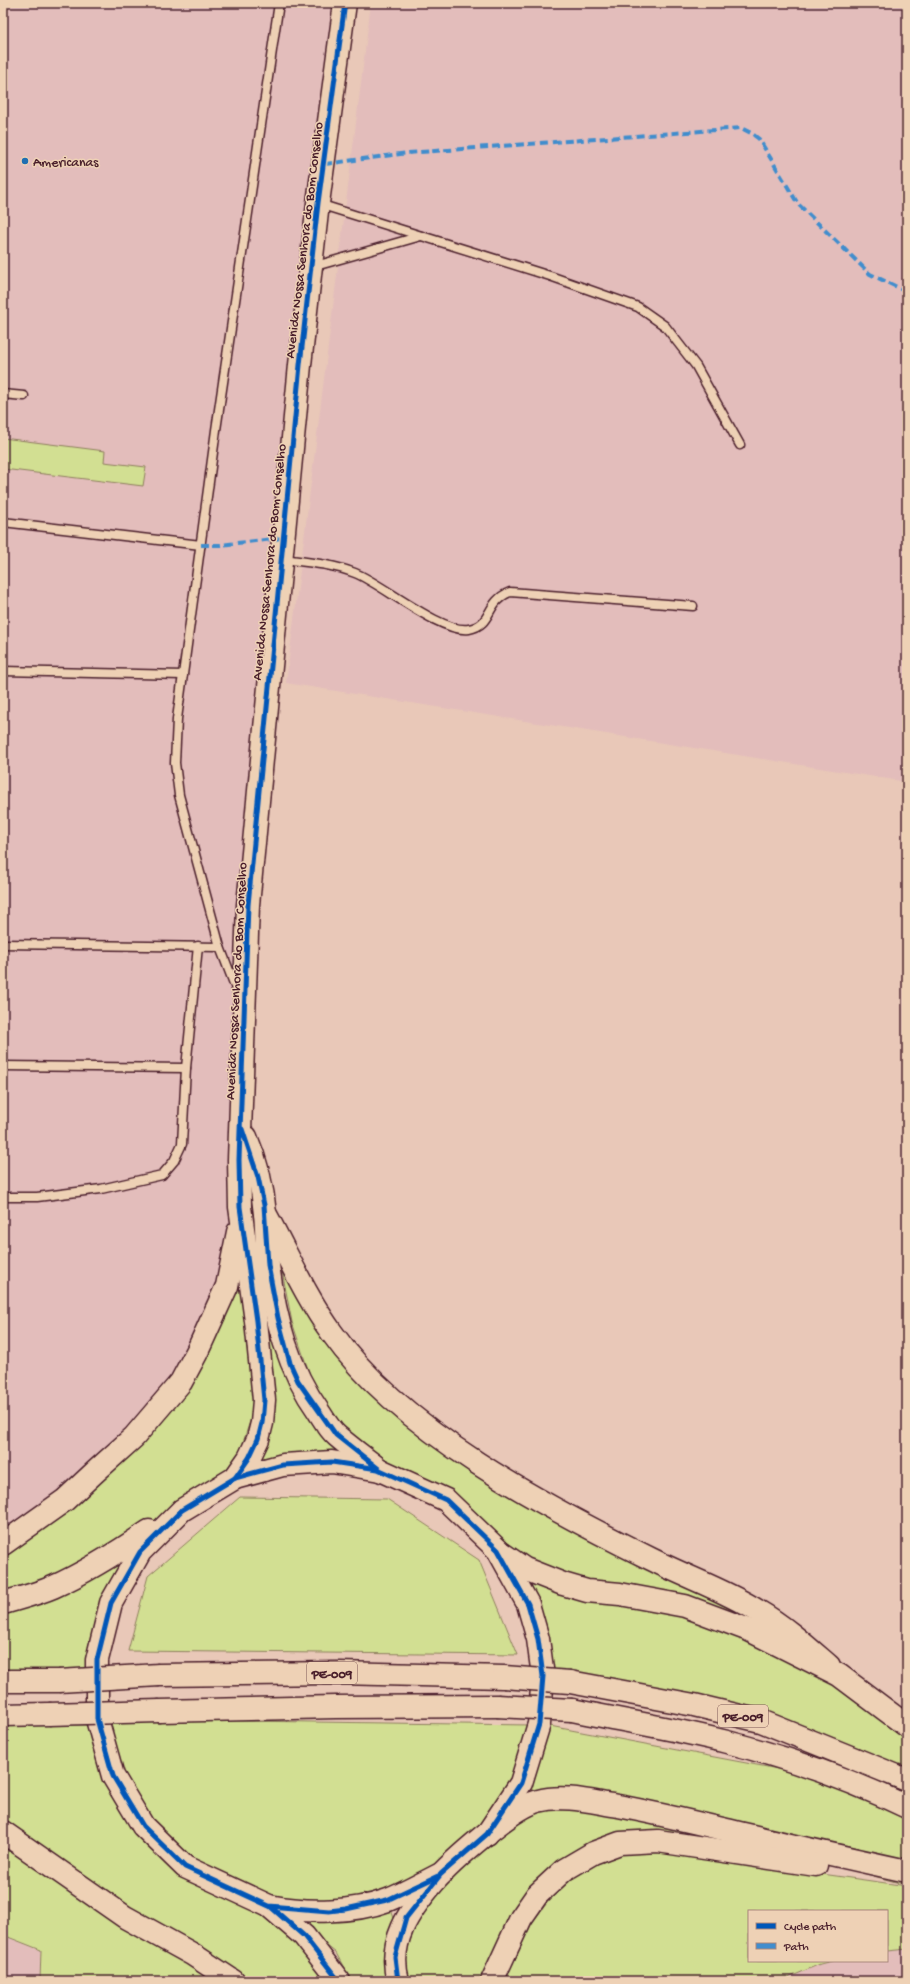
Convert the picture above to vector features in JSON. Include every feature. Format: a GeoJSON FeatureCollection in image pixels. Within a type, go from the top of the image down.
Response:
{"type":"FeatureCollection","features":[{"type":"Feature","properties":{"kind":"main road","name":"Avenida Nossa Senhora do Bom Conselho"},"geometry":{"type":"LineString","coordinates":[[241,1217],[239,1179],[248,905],[280,559],[311,267],[318,203],[345,4]]}},
{"type":"Feature","properties":{"kind":"main road"},"geometry":{"type":"LineString","coordinates":[[241,1126],[248,1141],[258,1177],[265,1213],[268,1264],[276,1311],[284,1343],[298,1381],[336,1435],[380,1470],[446,1500],[498,1550],[525,1569],[563,1584],[587,1591],[626,1595],[685,1606],[750,1630],[839,1675]]}},
{"type":"Feature","properties":{"kind":"main road"},"geometry":{"type":"LineString","coordinates":[[265,1213],[301,1282],[332,1334],[380,1387],[406,1410],[473,1460],[545,1503],[652,1560],[757,1610],[777,1623],[839,1675],[907,1726]]}},
{"type":"Feature","properties":{"kind":"main road"},"geometry":{"type":"LineString","coordinates":[[235,1478],[249,1458],[258,1439],[262,1423],[264,1400],[256,1321],[241,1217]]}},
{"type":"Feature","properties":{"kind":"main road"},"geometry":{"type":"LineString","coordinates":[[3,1544],[65,1500],[134,1437],[181,1382],[197,1352],[227,1286],[241,1217]]}},
{"type":"Feature","properties":{"kind":"main road"},"geometry":{"type":"LineString","coordinates":[[3,1603],[52,1588],[108,1559],[182,1510],[235,1478],[283,1465],[332,1462],[380,1470]]}},
{"type":"Feature","properties":{"kind":"main road"},"geometry":{"type":"LineString","coordinates":[[182,1510],[140,1552],[111,1603],[97,1660],[97,1719],[113,1776],[143,1826],[185,1867],[269,1906],[304,1936],[339,1981]]}},
{"type":"Feature","properties":{"kind":"main road"},"geometry":{"type":"LineString","coordinates":[[487,1834],[521,1783],[539,1724],[543,1676],[538,1639],[528,1604],[498,1550]]}},
{"type":"Feature","properties":{"kind":"main road","name":"PE-009"},"geometry":{"type":"LineString","coordinates":[[3,1681],[59,1681],[159,1675],[338,1673],[504,1677],[570,1682],[694,1704],[761,1720],[907,1780]]}},
{"type":"Feature","properties":{"kind":"main road","name":"PE-009"},"geometry":{"type":"LineString","coordinates":[[3,1714],[335,1707],[497,1706],[572,1710],[726,1742],[792,1760],[863,1785],[907,1807]]}},
{"type":"Feature","properties":{"kind":"main road"},"geometry":{"type":"LineString","coordinates":[[398,1981],[395,1957],[406,1918],[441,1874],[487,1834],[536,1802],[551,1799],[573,1799],[672,1816],[787,1845],[907,1870]]}},
{"type":"Feature","properties":{"kind":"main road"},"geometry":{"type":"LineString","coordinates":[[3,1832],[125,1917],[192,1954],[233,1981]]}},
{"type":"Feature","properties":{"kind":"main road"},"geometry":{"type":"LineString","coordinates":[[492,1981],[521,1918],[537,1895],[564,1870],[593,1853],[620,1843],[658,1841],[864,1870],[876,1864]]}},
{"type":"Feature","properties":{"kind":"main road"},"geometry":{"type":"LineString","coordinates":[[269,1906],[329,1911],[346,1909],[388,1900],[441,1874]]}},
{"type":"Feature","properties":{"kind":"lane"},"geometry":{"type":"LineString","coordinates":[[244,1008],[220,947],[178,795],[175,763],[177,720],[216,430],[279,3]]}},
{"type":"Feature","properties":{"kind":"lane"},"geometry":{"type":"LineString","coordinates":[[318,203],[550,276],[638,308],[665,326],[696,366],[740,445]]}},
{"type":"Feature","properties":{"kind":"lane"},"geometry":{"type":"LineString","coordinates":[[311,267],[421,236]]}},
{"type":"Feature","properties":{"kind":"lane"},"geometry":{"type":"LineString","coordinates":[[3,394],[24,396]]}},
{"type":"Feature","properties":{"kind":"lane"},"geometry":{"type":"LineString","coordinates":[[3,522],[201,545]]}},
{"type":"Feature","properties":{"kind":"lane"},"geometry":{"type":"LineString","coordinates":[[280,559],[333,566],[356,573],[411,606],[457,628],[468,629],[479,625],[485,620],[498,598],[510,592],[693,606]]}},
{"type":"Feature","properties":{"kind":"lane"},"geometry":{"type":"LineString","coordinates":[[3,671],[184,675]]}},
{"type":"Feature","properties":{"kind":"lane"},"geometry":{"type":"LineString","coordinates":[[3,944],[220,947]]}},
{"type":"Feature","properties":{"kind":"lane"},"geometry":{"type":"LineString","coordinates":[[3,1197],[37,1197],[101,1189],[162,1175],[174,1161],[182,1144],[186,1068],[198,946]]}},
{"type":"Feature","properties":{"kind":"lane"},"geometry":{"type":"LineString","coordinates":[[3,1066],[186,1068]]}},
{"type":"Feature","properties":{"kind":"shaded area"},"geometry":{"type":"Polygon","coordinates":[[[3,3],[345,3],[300,365],[241,1126],[241,1217],[181,1382],[3,1544],[3,3]]]}},
{"type":"Feature","properties":{"kind":"shaded area"},"geometry":{"type":"Polygon","coordinates":[[[371,3],[907,3],[907,782],[286,683],[371,3]]]}},
{"type":"Feature","properties":{"kind":"shaded area"},"geometry":{"type":"Polygon","coordinates":[[[3,1935],[41,1950],[40,1981],[3,1981],[3,1935]]]}},
{"type":"Feature","properties":{"kind":"shaded area"},"geometry":{"type":"Polygon","coordinates":[[[907,1949],[907,1981],[781,1981],[828,1962],[888,1962],[888,1951],[907,1949]]]}},
{"type":"Feature","properties":{"kind":"green space"},"geometry":{"type":"Polygon","coordinates":[[[3,438],[105,451],[104,462],[146,467],[143,486],[3,469],[3,438]]]}},
{"type":"Feature","properties":{"kind":"green space"},"geometry":{"type":"Polygon","coordinates":[[[239,1160],[305,1390],[315,1390],[292,1322],[275,1235],[299,1284],[429,1428],[708,1585],[907,1726],[907,1779],[768,1715],[543,1676],[498,1550],[542,1564],[500,1546],[370,1466],[244,1475],[261,1442],[239,1160]]]}},
{"type":"Feature","properties":{"kind":"green space"},"geometry":{"type":"Polygon","coordinates":[[[241,1240],[260,1390],[239,1455],[216,1484],[65,1576],[3,1596],[3,1552],[159,1419],[241,1240]]]}},
{"type":"Feature","properties":{"kind":"green space"},"geometry":{"type":"Polygon","coordinates":[[[240,1497],[387,1499],[479,1560],[518,1655],[128,1651],[148,1576],[240,1497]]]}},
{"type":"Feature","properties":{"kind":"green space"},"geometry":{"type":"Polygon","coordinates":[[[140,1547],[91,1672],[3,1671],[3,1608],[140,1547]]]}},
{"type":"Feature","properties":{"kind":"green space"},"geometry":{"type":"Polygon","coordinates":[[[97,1719],[530,1725],[517,1769],[482,1822],[443,1872],[487,1834],[539,1724],[863,1785],[907,1807],[907,1885],[840,1867],[659,1843],[564,1870],[483,1981],[351,1981],[336,1953],[279,1908],[185,1867],[113,1776],[97,1719]],[[441,1875],[388,1900],[400,1937],[441,1875]]]}},
{"type":"Feature","properties":{"kind":"green space"},"geometry":{"type":"Polygon","coordinates":[[[3,1725],[92,1725],[138,1829],[265,1911],[339,1981],[246,1981],[204,1954],[117,1904],[3,1826],[3,1725]]]}},
{"type":"Feature","properties":{"kind":"green space"},"geometry":{"type":"Polygon","coordinates":[[[3,1839],[222,1981],[40,1981],[41,1950],[3,1935],[3,1839]]]}},
{"type":"Feature","properties":{"kind":"green space"},"geometry":{"type":"Polygon","coordinates":[[[653,1852],[737,1862],[907,1886],[907,1949],[888,1951],[888,1910],[748,1910],[748,1962],[828,1962],[781,1981],[507,1981],[510,1969],[532,1923],[552,1896],[580,1871],[613,1855],[653,1852]]]}},
{"type":"Feature","properties":{"kind":"marked path"},"geometry":{"type":"LineString","coordinates":[[325,164],[408,153],[741,128],[759,139],[798,204],[870,274],[907,292]]}},
{"type":"Feature","properties":{"kind":"marked path"},"geometry":{"type":"LineString","coordinates":[[201,545],[220,545],[282,538]]}},
{"type":"Feature","properties":{"kind":"cycle path"},"geometry":{"type":"LineString","coordinates":[[235,1478],[249,1458],[258,1439],[262,1423],[264,1400],[256,1321],[240,1207],[239,1160],[248,905],[300,365],[318,203],[345,3]]}},
{"type":"Feature","properties":{"kind":"cycle path"},"geometry":{"type":"LineString","coordinates":[[242,1129],[258,1177],[264,1205],[268,1265],[278,1318],[290,1363],[298,1381],[336,1435],[380,1470],[446,1500],[498,1550],[528,1604],[538,1639],[543,1676],[539,1724],[521,1783],[487,1834],[441,1874],[406,1918],[395,1957],[398,1981]]}},
{"type":"Feature","properties":{"kind":"cycle path"},"geometry":{"type":"LineString","coordinates":[[378,1469],[332,1462],[283,1465],[235,1478],[182,1510],[140,1552],[111,1603],[97,1660],[97,1719],[113,1776],[143,1826],[185,1867],[269,1906],[329,1911],[346,1909],[387,1900],[438,1876]]}},
{"type":"Feature","properties":{"kind":"cycle path"},"geometry":{"type":"LineString","coordinates":[[271,1907],[304,1936],[339,1981]]}},
{"type":"Feature","properties":{"kind":"place","name":"Americanas"},"geometry":{"type":"Point","coordinates":[25,161]}}]}
